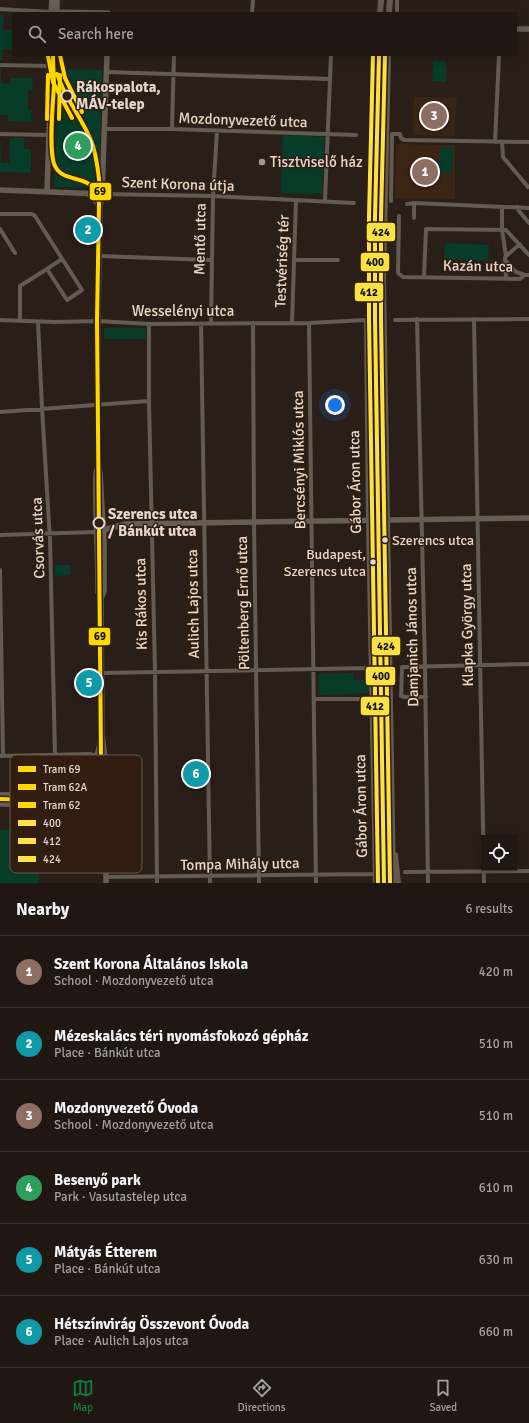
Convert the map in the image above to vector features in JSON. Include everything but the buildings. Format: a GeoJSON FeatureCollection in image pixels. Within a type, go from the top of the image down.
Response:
{"type":"FeatureCollection","features":[{"type":"Feature","properties":{"kind":"main road"},"geometry":{"type":"LineString","coordinates":[[390,0],[390,12]]}},
{"type":"Feature","properties":{"kind":"main road"},"geometry":{"type":"LineString","coordinates":[[375,12],[380,2]]}},
{"type":"Feature","properties":{"kind":"main road"},"geometry":{"type":"LineString","coordinates":[[379,56],[375,264],[384,883]]}},
{"type":"Feature","properties":{"kind":"main road"},"geometry":{"type":"LineString","coordinates":[[388,56],[383,280],[393,883]]}},
{"type":"Feature","properties":{"kind":"main road"},"geometry":{"type":"LineString","coordinates":[[376,883],[383,823]]}},
{"type":"Feature","properties":{"kind":"main road"},"geometry":{"type":"LineString","coordinates":[[391,824],[398,883]]}},
{"type":"Feature","properties":{"kind":"street"},"geometry":{"type":"LineString","coordinates":[[52,0],[53,12]]}},
{"type":"Feature","properties":{"kind":"street"},"geometry":{"type":"LineString","coordinates":[[53,12],[58,0]]}},
{"type":"Feature","properties":{"kind":"street"},"geometry":{"type":"LineString","coordinates":[[252,12],[253,0]]}},
{"type":"Feature","properties":{"kind":"street"},"geometry":{"type":"LineString","coordinates":[[397,0],[397,12]]}},
{"type":"Feature","properties":{"kind":"street"},"geometry":{"type":"LineString","coordinates":[[0,9],[53,12]]}},
{"type":"Feature","properties":{"kind":"street"},"geometry":{"type":"LineString","coordinates":[[517,29],[529,28]]}},
{"type":"Feature","properties":{"kind":"street"},"geometry":{"type":"LineString","coordinates":[[47,192],[50,56]]}},
{"type":"Feature","properties":{"kind":"street"},"geometry":{"type":"LineString","coordinates":[[101,599],[98,592],[96,474],[98,465],[99,405],[98,321],[100,207],[102,194],[107,56]]}},
{"type":"Feature","properties":{"kind":"street"},"geometry":{"type":"LineString","coordinates":[[172,129],[174,56]]}},
{"type":"Feature","properties":{"kind":"street"},"geometry":{"type":"LineString","coordinates":[[325,200],[331,56]]}},
{"type":"Feature","properties":{"kind":"street"},"geometry":{"type":"LineString","coordinates":[[495,142],[498,56]]}},
{"type":"Feature","properties":{"kind":"street"},"geometry":{"type":"LineString","coordinates":[[0,65],[50,66]]}},
{"type":"Feature","properties":{"kind":"street"},"geometry":{"type":"LineString","coordinates":[[106,72],[330,79]]}},
{"type":"Feature","properties":{"kind":"street","name":"Mozdonyvezető utca"},"geometry":{"type":"LineString","coordinates":[[104,129],[172,129],[356,135]]}},
{"type":"Feature","properties":{"kind":"street","name":"Mentő utca"},"geometry":{"type":"LineString","coordinates":[[211,324],[211,260],[217,131]]}},
{"type":"Feature","properties":{"kind":"street"},"geometry":{"type":"LineString","coordinates":[[0,134],[49,136]]}},
{"type":"Feature","properties":{"kind":"street"},"geometry":{"type":"LineString","coordinates":[[391,201],[392,134],[400,134],[401,138],[404,140],[529,142]]}},
{"type":"Feature","properties":{"kind":"street"},"geometry":{"type":"LineString","coordinates":[[502,142],[503,157],[528,187]]}},
{"type":"Feature","properties":{"kind":"street","name":"Szent Korona útja"},"geometry":{"type":"LineString","coordinates":[[0,190],[325,200],[354,203]]}},
{"type":"Feature","properties":{"kind":"street"},"geometry":{"type":"LineString","coordinates":[[88,193],[100,207]]}},
{"type":"Feature","properties":{"kind":"street","name":"Testvériség tér"},"geometry":{"type":"LineString","coordinates":[[292,323],[296,200]]}},
{"type":"Feature","properties":{"kind":"street"},"geometry":{"type":"LineString","coordinates":[[408,203],[529,208]]}},
{"type":"Feature","properties":{"kind":"street"},"geometry":{"type":"LineString","coordinates":[[414,203],[414,218]]}},
{"type":"Feature","properties":{"kind":"street"},"geometry":{"type":"LineString","coordinates":[[502,207],[502,230],[506,258],[506,278]]}},
{"type":"Feature","properties":{"kind":"street"},"geometry":{"type":"LineString","coordinates":[[517,207],[518,211],[529,223]]}},
{"type":"Feature","properties":{"kind":"street"},"geometry":{"type":"LineString","coordinates":[[0,214],[32,214],[44,230],[82,290],[67,300],[47,269]]}},
{"type":"Feature","properties":{"kind":"street","name":"Kazán utca"},"geometry":{"type":"LineString","coordinates":[[399,216],[398,273],[403,277],[520,279],[527,275]]}},
{"type":"Feature","properties":{"kind":"street"},"geometry":{"type":"LineString","coordinates":[[0,229],[15,253]]}},
{"type":"Feature","properties":{"kind":"street"},"geometry":{"type":"LineString","coordinates":[[424,277],[426,230],[506,230],[520,244],[529,256]]}},
{"type":"Feature","properties":{"kind":"street"},"geometry":{"type":"LineString","coordinates":[[506,258],[520,244]]}},
{"type":"Feature","properties":{"kind":"street"},"geometry":{"type":"LineString","coordinates":[[99,256],[211,260]]}},
{"type":"Feature","properties":{"kind":"street"},"geometry":{"type":"LineString","coordinates":[[506,258],[516,272],[527,275]]}},
{"type":"Feature","properties":{"kind":"street"},"geometry":{"type":"LineString","coordinates":[[20,321],[20,286],[62,259]]}},
{"type":"Feature","properties":{"kind":"street"},"geometry":{"type":"LineString","coordinates":[[295,260],[338,260]]}},
{"type":"Feature","properties":{"kind":"street","name":"Damjanich János utca"},"geometry":{"type":"LineString","coordinates":[[417,319],[426,697],[428,883]]}},
{"type":"Feature","properties":{"kind":"street","name":"Klapka György utca"},"geometry":{"type":"LineString","coordinates":[[474,319],[484,883]]}},
{"type":"Feature","properties":{"kind":"street"},"geometry":{"type":"LineString","coordinates":[[395,320],[529,319]]}},
{"type":"Feature","properties":{"kind":"street","name":"Wesselényi utca"},"geometry":{"type":"LineString","coordinates":[[0,320],[38,322],[98,321],[149,324],[309,323],[366,320]]}},
{"type":"Feature","properties":{"kind":"street","name":"Gábor Áron utca"},"geometry":{"type":"LineString","coordinates":[[366,320],[370,668],[374,874],[376,883]]}},
{"type":"Feature","properties":{"kind":"street","name":"Csorvás utca"},"geometry":{"type":"LineString","coordinates":[[38,322],[50,534],[54,755]]}},
{"type":"Feature","properties":{"kind":"street","name":"Pöltenberg Ernő utca"},"geometry":{"type":"LineString","coordinates":[[253,323],[254,522],[260,883]]}},
{"type":"Feature","properties":{"kind":"street","name":"Bercsényi Miklós utca"},"geometry":{"type":"LineString","coordinates":[[309,323],[314,699]]}},
{"type":"Feature","properties":{"kind":"street","name":"Kis Rákos utca"},"geometry":{"type":"LineString","coordinates":[[149,324],[157,883]]}},
{"type":"Feature","properties":{"kind":"street","name":"Aulich Lajos utca"},"geometry":{"type":"LineString","coordinates":[[201,324],[210,883]]}},
{"type":"Feature","properties":{"kind":"street"},"geometry":{"type":"LineString","coordinates":[[0,412],[149,401]]}},
{"type":"Feature","properties":{"kind":"street"},"geometry":{"type":"LineString","coordinates":[[98,465],[100,473],[104,530],[104,591],[101,599],[102,734],[105,755]]}},
{"type":"Feature","properties":{"kind":"street"},"geometry":{"type":"LineString","coordinates":[[0,534],[96,532],[125,524],[529,518]]}},
{"type":"Feature","properties":{"kind":"street"},"geometry":{"type":"LineString","coordinates":[[0,570],[1,756]]}},
{"type":"Feature","properties":{"kind":"street"},"geometry":{"type":"LineString","coordinates":[[426,697],[401,696],[402,667],[425,668],[529,664]]}},
{"type":"Feature","properties":{"kind":"street"},"geometry":{"type":"LineString","coordinates":[[102,673],[370,668]]}},
{"type":"Feature","properties":{"kind":"street"},"geometry":{"type":"LineString","coordinates":[[316,883],[314,699],[371,698]]}},
{"type":"Feature","properties":{"kind":"street"},"geometry":{"type":"LineString","coordinates":[[97,755],[102,734]]}},
{"type":"Feature","properties":{"kind":"street"},"geometry":{"type":"LineString","coordinates":[[54,755],[94,755]]}},
{"type":"Feature","properties":{"kind":"street"},"geometry":{"type":"LineString","coordinates":[[0,804],[10,804]]}},
{"type":"Feature","properties":{"kind":"street"},"geometry":{"type":"LineString","coordinates":[[405,872],[529,871]]}},
{"type":"Feature","properties":{"kind":"street","name":"Tompa Mihály utca"},"geometry":{"type":"LineString","coordinates":[[106,880],[157,876],[374,874]]}},
{"type":"Feature","properties":{"kind":"shaded area"},"geometry":{"type":"Polygon","coordinates":[[[414,97],[457,98],[454,136],[413,135],[414,97]]]}},
{"type":"Feature","properties":{"kind":"shaded area"},"geometry":{"type":"Polygon","coordinates":[[[396,144],[455,145],[455,199],[395,198],[396,144]]]}},
{"type":"Feature","properties":{"kind":"green space"},"geometry":{"type":"Polygon","coordinates":[[[0,15],[4,15],[3,30],[12,30],[12,49],[3,49],[2,60],[0,60],[0,15]]]}},
{"type":"Feature","properties":{"kind":"green space"},"geometry":{"type":"Polygon","coordinates":[[[433,61],[446,62],[446,82],[432,81],[433,61]]]}},
{"type":"Feature","properties":{"kind":"green space"},"geometry":{"type":"Polygon","coordinates":[[[0,68],[1,83],[10,84],[10,78],[33,78],[32,90],[28,90],[28,110],[32,110],[31,122],[8,121],[8,115],[0,115],[0,68]]]}},
{"type":"Feature","properties":{"kind":"green space"},"geometry":{"type":"Polygon","coordinates":[[[59,69],[102,70],[99,188],[54,187],[59,69]]]}},
{"type":"Feature","properties":{"kind":"green space"},"geometry":{"type":"Polygon","coordinates":[[[373,89],[374,125],[370,120],[371,93],[373,89]]]}},
{"type":"Feature","properties":{"kind":"green space"},"geometry":{"type":"Polygon","coordinates":[[[283,135],[325,137],[322,194],[281,193],[283,135]]]}},
{"type":"Feature","properties":{"kind":"green space"},"geometry":{"type":"Polygon","coordinates":[[[0,138],[1,163],[10,163],[10,138],[24,138],[24,149],[31,149],[31,173],[0,172],[0,138]]]}},
{"type":"Feature","properties":{"kind":"green space"},"geometry":{"type":"Polygon","coordinates":[[[440,147],[453,148],[452,173],[439,172],[440,147]]]}},
{"type":"Feature","properties":{"kind":"green space"},"geometry":{"type":"Polygon","coordinates":[[[445,243],[489,245],[488,261],[444,259],[445,243]]]}},
{"type":"Feature","properties":{"kind":"green space"},"geometry":{"type":"Polygon","coordinates":[[[104,328],[146,328],[146,339],[104,339],[104,328]]]}},
{"type":"Feature","properties":{"kind":"green space"},"geometry":{"type":"Polygon","coordinates":[[[55,565],[70,565],[70,575],[55,576],[55,565]]]}},
{"type":"Feature","properties":{"kind":"green space"},"geometry":{"type":"Polygon","coordinates":[[[354,673],[354,680],[369,680],[369,693],[319,695],[318,674],[354,673]]]}},
{"type":"Feature","properties":{"kind":"green space"},"geometry":{"type":"Polygon","coordinates":[[[0,830],[10,830],[10,873],[39,873],[39,883],[0,883],[0,830]]]}},
{"type":"Feature","properties":{"kind":"tram line","name":"62A"},"geometry":{"type":"LineString","coordinates":[[48,56],[53,82],[72,118]]}},
{"type":"Feature","properties":{"kind":"tram line","name":"69"},"geometry":{"type":"LineString","coordinates":[[53,56],[54,86],[51,139],[55,166],[62,174],[88,183],[92,186],[97,194],[99,203],[97,321],[101,755]]}},
{"type":"Feature","properties":{"kind":"tram line","name":"62"},"geometry":{"type":"LineString","coordinates":[[60,56],[65,78],[82,112]]}},
{"type":"Feature","properties":{"kind":"tram line","name":"69"},"geometry":{"type":"LineString","coordinates":[[57,74],[60,83],[92,143],[97,163],[101,198]]}},
{"type":"Feature","properties":{"kind":"tram line","name":"62"},"geometry":{"type":"LineString","coordinates":[[47,119],[48,75]]}},
{"type":"Feature","properties":{"kind":"tram line","name":"62A"},"geometry":{"type":"LineString","coordinates":[[59,119],[60,75]]}},
{"type":"Feature","properties":{"kind":"tram line","name":"69"},"geometry":{"type":"LineString","coordinates":[[0,799],[10,799]]}},
{"type":"Feature","properties":{"kind":"transit line","name":"412"},"geometry":{"type":"LineString","coordinates":[[373,56],[369,217],[369,318],[378,883]]}},
{"type":"Feature","properties":{"kind":"transit line","name":"400"},"geometry":{"type":"LineString","coordinates":[[379,56],[375,217],[375,318],[384,883]]}},
{"type":"Feature","properties":{"kind":"transit line","name":"424"},"geometry":{"type":"LineString","coordinates":[[385,56],[381,217],[381,318],[390,883]]}},
{"type":"Feature","properties":{"kind":"place","name":"Rákospalota, MÁV-telep"},"geometry":{"type":"Point","coordinates":[67,96]}},
{"type":"Feature","properties":{"kind":"place","name":"Mozdonyvezető Óvoda"},"geometry":{"type":"Point","coordinates":[434,116]}},
{"type":"Feature","properties":{"kind":"place","name":"Besenyő park"},"geometry":{"type":"Point","coordinates":[78,146]}},
{"type":"Feature","properties":{"kind":"place","name":"Tisztviselő ház"},"geometry":{"type":"Point","coordinates":[262,162]}},
{"type":"Feature","properties":{"kind":"place","name":"Szent Korona Általános Iskola"},"geometry":{"type":"Point","coordinates":[425,172]}},
{"type":"Feature","properties":{"kind":"place","name":"Mézeskalács téri nyomásfokozó gépház"},"geometry":{"type":"Point","coordinates":[88,230]}},
{"type":"Feature","properties":{"kind":"place","name":"Szerencs utca / Bánkút utca"},"geometry":{"type":"Point","coordinates":[99,523]}},
{"type":"Feature","properties":{"kind":"place","name":"Szerencs utca"},"geometry":{"type":"Point","coordinates":[385,540]}},
{"type":"Feature","properties":{"kind":"place","name":"Budapest, Szerencs utca"},"geometry":{"type":"Point","coordinates":[373,562]}},
{"type":"Feature","properties":{"kind":"place","name":"Mátyás Étterem"},"geometry":{"type":"Point","coordinates":[89,683]}},
{"type":"Feature","properties":{"kind":"place","name":"Hétszínvirág Összevont Óvoda"},"geometry":{"type":"Point","coordinates":[196,774]}}]}
